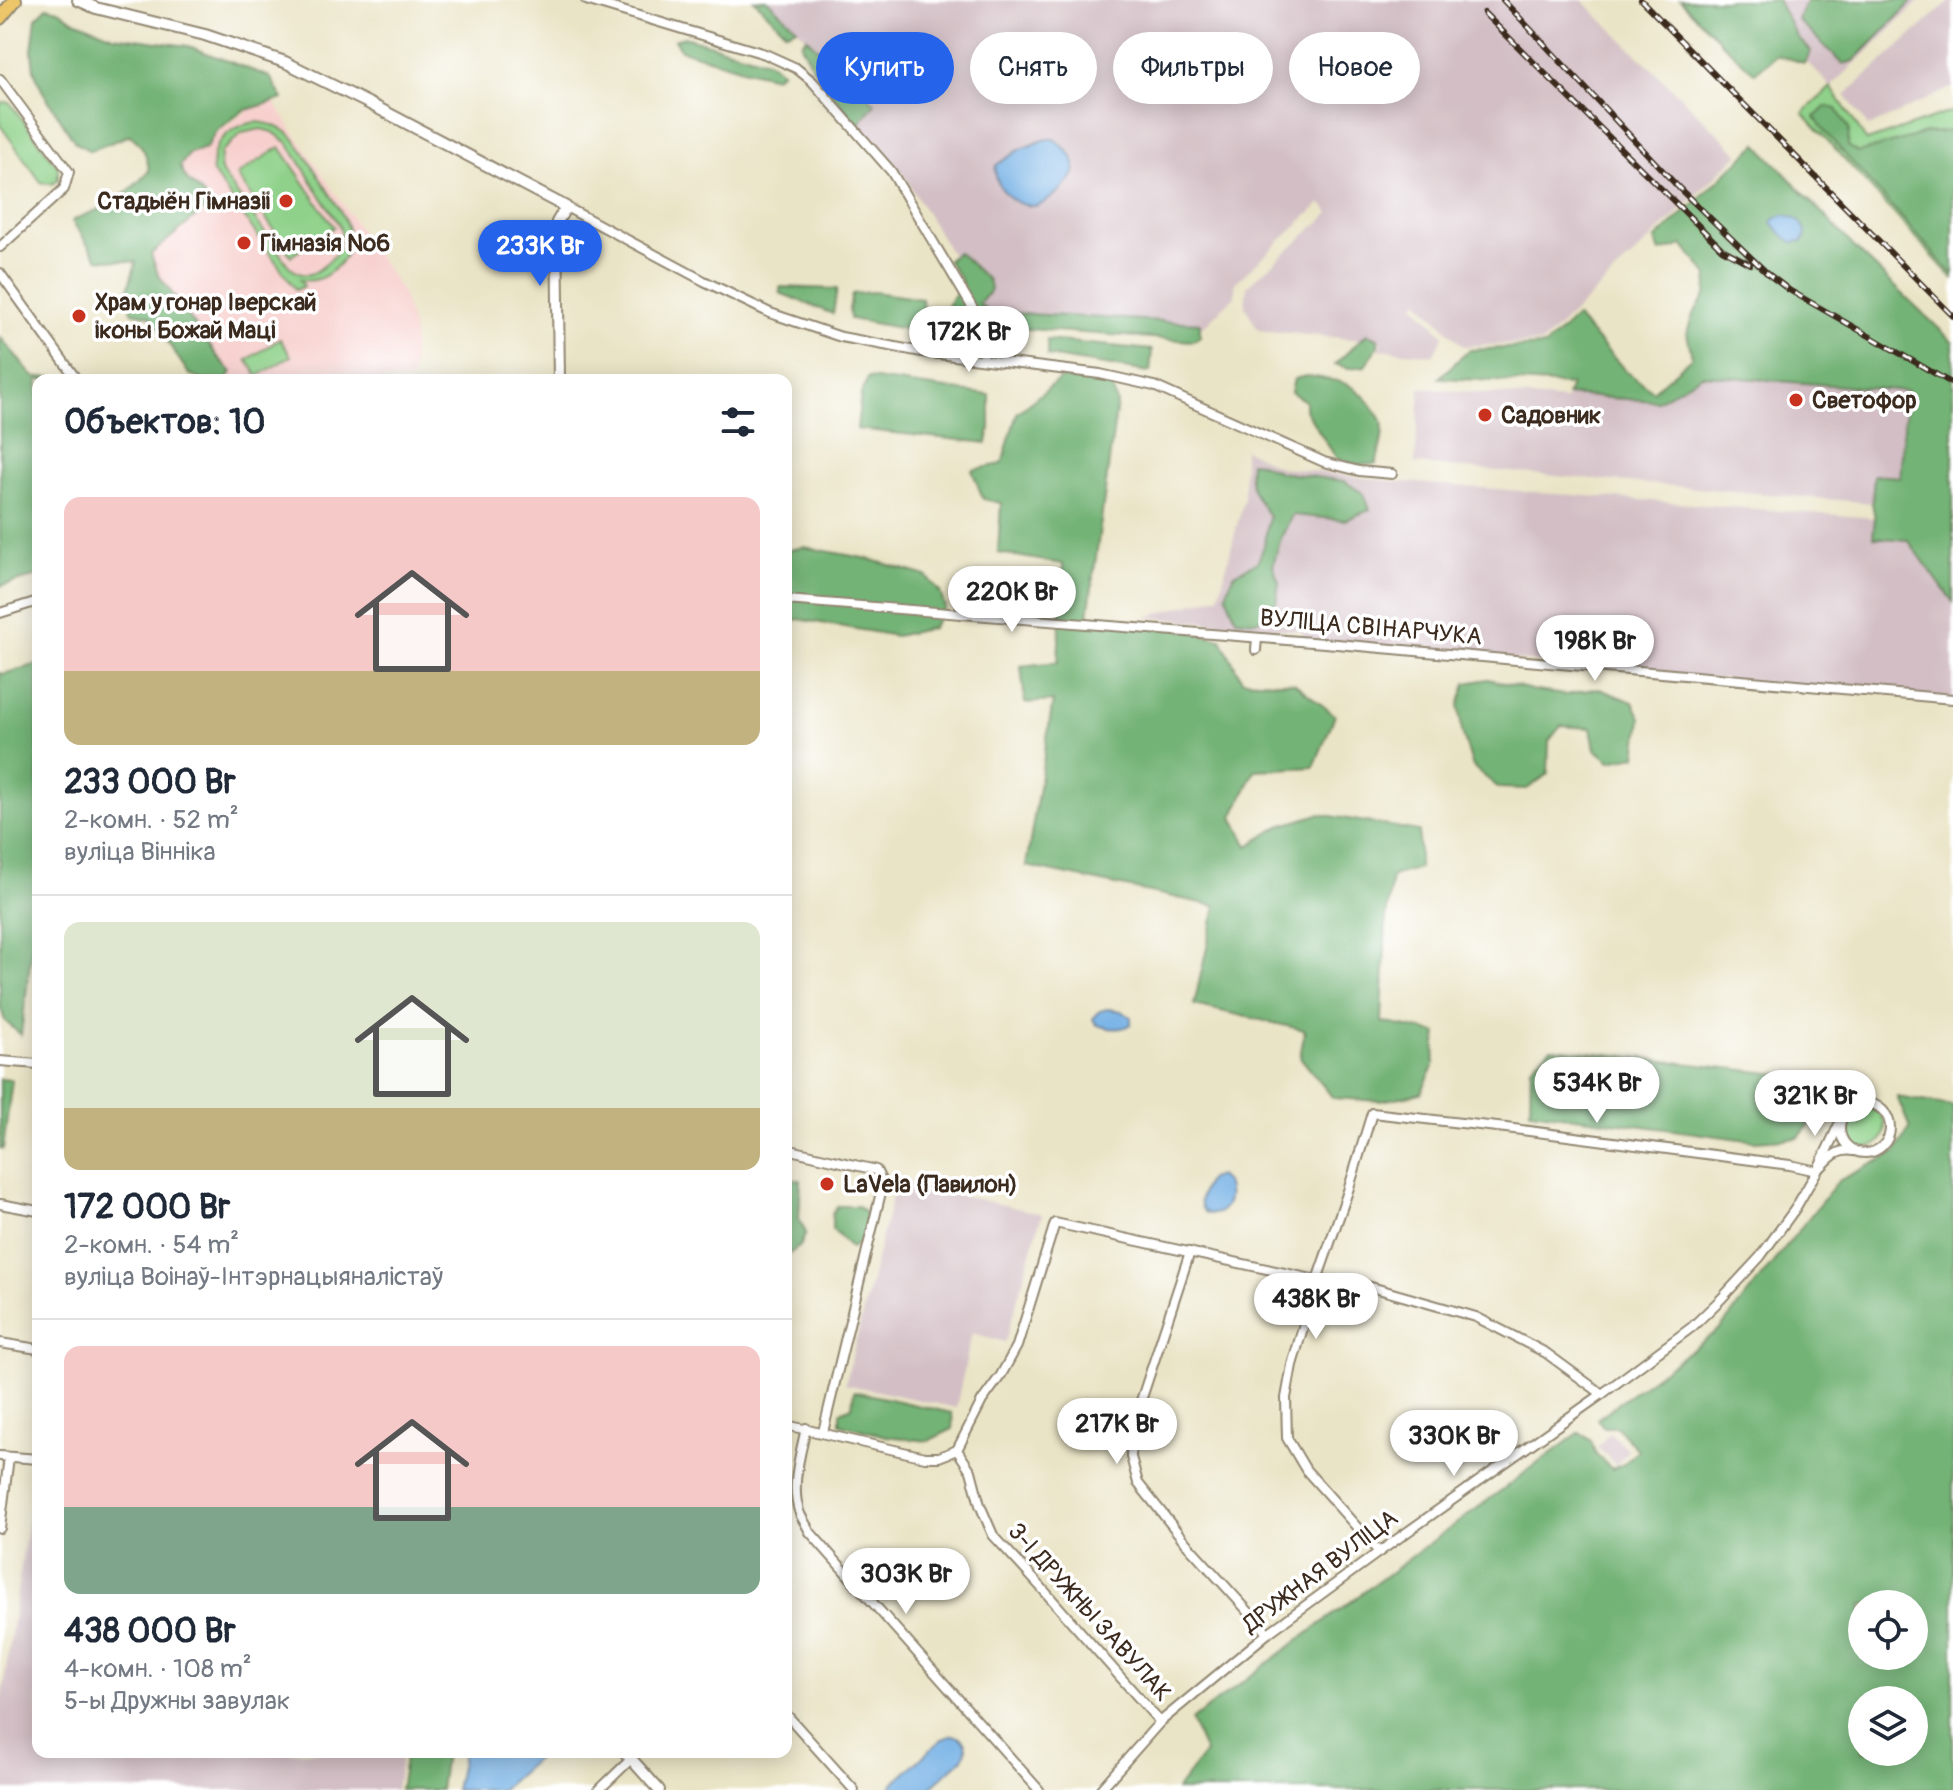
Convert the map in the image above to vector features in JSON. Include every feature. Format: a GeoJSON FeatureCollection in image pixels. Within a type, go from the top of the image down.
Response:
{"type":"FeatureCollection","features":[{"type":"Feature","properties":{"kind":"main road"},"geometry":{"type":"LineString","coordinates":[[0,18],[15,0]]}},
{"type":"Feature","properties":{"kind":"street"},"geometry":{"type":"LineString","coordinates":[[78,0],[96,8],[232,43],[285,62],[770,313],[841,337],[922,352],[1100,374],[1154,386],[1324,462],[1359,471],[1392,474]]}},
{"type":"Feature","properties":{"kind":"street"},"geometry":{"type":"LineString","coordinates":[[586,0],[765,54],[796,68],[812,81],[891,171],[981,322],[984,359]]}},
{"type":"Feature","properties":{"kind":"street"},"geometry":{"type":"LineString","coordinates":[[0,79],[69,172],[64,189],[0,247]]}},
{"type":"Feature","properties":{"kind":"street"},"geometry":{"type":"LineString","coordinates":[[559,374],[557,222],[566,207]]}},
{"type":"Feature","properties":{"kind":"street"},"geometry":{"type":"LineString","coordinates":[[0,273],[73,374]]}},
{"type":"Feature","properties":{"kind":"street","name":"ВУЛІЦА СВІНАРЧУКА"},"geometry":{"type":"LineString","coordinates":[[792,600],[1953,699]]}},
{"type":"Feature","properties":{"kind":"street"},"geometry":{"type":"LineString","coordinates":[[0,613],[32,603]]}},
{"type":"Feature","properties":{"kind":"street"},"geometry":{"type":"LineString","coordinates":[[1256,650],[1257,638]]}},
{"type":"Feature","properties":{"kind":"street"},"geometry":{"type":"LineString","coordinates":[[0,1061],[32,1064]]}},
{"type":"Feature","properties":{"kind":"street"},"geometry":{"type":"LineString","coordinates":[[1379,1552],[1306,1470],[1287,1438],[1286,1398],[1292,1365],[1317,1280],[1372,1113],[1790,1165],[1817,1171],[1836,1153],[1847,1150],[1858,1152],[1875,1151],[1882,1147],[1890,1132],[1890,1123],[1887,1115],[1874,1104],[1851,1107],[1841,1120],[1844,1143],[1858,1152]]}},
{"type":"Feature","properties":{"kind":"street","name":"ДРУЖНАЯ ВУЛІЦА"},"geometry":{"type":"LineString","coordinates":[[1100,1790],[1160,1722],[1268,1633],[1692,1327],[1760,1257],[1795,1209],[1841,1120]]}},
{"type":"Feature","properties":{"kind":"street"},"geometry":{"type":"LineString","coordinates":[[792,1150],[876,1170],[883,1184],[823,1432]]}},
{"type":"Feature","properties":{"kind":"street"},"geometry":{"type":"LineString","coordinates":[[0,1204],[32,1210]]}},
{"type":"Feature","properties":{"kind":"street"},"geometry":{"type":"LineString","coordinates":[[792,1426],[925,1457],[939,1457],[957,1450],[982,1401],[1017,1346],[1055,1223],[1317,1280],[1357,1283],[1476,1317],[1546,1353],[1602,1394]]}},
{"type":"Feature","properties":{"kind":"street"},"geometry":{"type":"LineString","coordinates":[[1190,1252],[1132,1428],[1131,1457],[1138,1483],[1186,1543],[1268,1633]]}},
{"type":"Feature","properties":{"kind":"street"},"geometry":{"type":"LineString","coordinates":[[0,1343],[32,1348]]}},
{"type":"Feature","properties":{"kind":"street"},"geometry":{"type":"LineString","coordinates":[[806,1428],[796,1473],[796,1492],[800,1513],[810,1532],[1039,1790]]}},
{"type":"Feature","properties":{"kind":"street","name":"3-І ДРУЖНЫ ЗАВУЛАК"},"geometry":{"type":"LineString","coordinates":[[957,1450],[971,1471],[980,1505],[993,1535],[1160,1722]]}},
{"type":"Feature","properties":{"kind":"street"},"geometry":{"type":"LineString","coordinates":[[0,1528],[5,1457],[32,1459]]}},
{"type":"Feature","properties":{"kind":"street"},"geometry":{"type":"LineString","coordinates":[[792,1721],[854,1790]]}},
{"type":"Feature","properties":{"kind":"street"},"geometry":{"type":"LineString","coordinates":[[599,1790],[626,1758]]}},
{"type":"Feature","properties":{"kind":"street"},"geometry":{"type":"LineString","coordinates":[[631,1758],[659,1790]]}},
{"type":"Feature","properties":{"kind":"shaded area"},"geometry":{"type":"Polygon","coordinates":[[[767,0],[1582,0],[1739,154],[1542,343],[1463,346],[1418,300],[1415,305],[1444,335],[1433,355],[1379,349],[1382,342],[1258,330],[1245,306],[1247,286],[1330,213],[1321,203],[1235,283],[1235,296],[1203,327],[987,313],[901,171],[858,125],[873,104],[954,104],[954,32],[816,32],[816,47],[767,0]]]}},
{"type":"Feature","properties":{"kind":"shaded area"},"geometry":{"type":"Polygon","coordinates":[[[1747,0],[1921,0],[1831,87],[1747,0]]]}},
{"type":"Feature","properties":{"kind":"shaded area"},"geometry":{"type":"Polygon","coordinates":[[[1951,0],[1953,87],[1869,127],[1845,95],[1951,0]]]}},
{"type":"Feature","properties":{"kind":"shaded area","name":"Гімназія №6"},"geometry":{"type":"Polygon","coordinates":[[[269,95],[402,292],[414,333],[412,374],[211,374],[101,217],[269,95]]]}},
{"type":"Feature","properties":{"kind":"shaded area"},"geometry":{"type":"Polygon","coordinates":[[[1702,375],[1908,391],[1900,477],[1874,476],[1872,503],[1415,464],[1420,388],[1566,400],[1567,395],[1656,401],[1702,375]]]}},
{"type":"Feature","properties":{"kind":"shaded area"},"geometry":{"type":"Polygon","coordinates":[[[1244,449],[1279,467],[1391,481],[1875,518],[1908,540],[1953,602],[1953,699],[1302,641],[1302,631],[1146,617],[1219,596],[1244,498],[1244,449]]]}},
{"type":"Feature","properties":{"kind":"shaded area"},"geometry":{"type":"Polygon","coordinates":[[[900,1181],[1042,1214],[1005,1342],[972,1333],[956,1408],[845,1384],[893,1192],[900,1181]]]}},
{"type":"Feature","properties":{"kind":"shaded area"},"geometry":{"type":"Polygon","coordinates":[[[1610,1433],[1629,1450],[1616,1465],[1597,1447],[1610,1433]]]}},
{"type":"Feature","properties":{"kind":"shaded area"},"geometry":{"type":"Polygon","coordinates":[[[32,1491],[32,1758],[401,1758],[396,1790],[0,1790],[0,1709],[32,1491]]]}},
{"type":"Feature","properties":{"kind":"green space"},"geometry":{"type":"Polygon","coordinates":[[[754,0],[767,0],[797,28],[786,32],[754,0]]]}},
{"type":"Feature","properties":{"kind":"green space"},"geometry":{"type":"Polygon","coordinates":[[[1680,0],[1777,0],[1797,37],[1811,51],[1804,63],[1776,55],[1755,73],[1680,0]]]}},
{"type":"Feature","properties":{"kind":"green space"},"geometry":{"type":"Polygon","coordinates":[[[1807,0],[1914,0],[1854,61],[1843,64],[1798,20],[1807,0]]]}},
{"type":"Feature","properties":{"kind":"green space"},"geometry":{"type":"Polygon","coordinates":[[[47,7],[113,36],[188,46],[270,77],[283,99],[243,111],[216,131],[206,148],[190,153],[180,166],[187,180],[204,195],[205,209],[151,254],[158,274],[231,374],[189,374],[150,316],[132,312],[127,292],[136,262],[98,259],[72,221],[115,200],[149,171],[144,150],[130,135],[90,151],[75,142],[42,90],[34,70],[32,51],[36,18],[47,7]]]}},
{"type":"Feature","properties":{"kind":"green space"},"geometry":{"type":"Polygon","coordinates":[[[684,37],[767,61],[782,71],[775,77],[681,50],[674,40],[684,37]]]}},
{"type":"Feature","properties":{"kind":"green space"},"geometry":{"type":"Polygon","coordinates":[[[806,37],[816,47],[816,74],[801,44],[806,37]]]}},
{"type":"Feature","properties":{"kind":"green space"},"geometry":{"type":"Polygon","coordinates":[[[1831,87],[1867,141],[1953,111],[1953,279],[1803,113],[1831,87]]]}},
{"type":"Feature","properties":{"kind":"green space"},"geometry":{"type":"Polygon","coordinates":[[[0,103],[10,103],[58,167],[56,182],[41,182],[0,125],[0,103]]]}},
{"type":"Feature","properties":{"kind":"green space"},"geometry":{"type":"Polygon","coordinates":[[[840,104],[874,104],[858,125],[840,104]]]}},
{"type":"Feature","properties":{"kind":"green space"},"geometry":{"type":"Polygon","coordinates":[[[1826,106],[1837,109],[1849,129],[1848,146],[1858,153],[1925,133],[1953,131],[1953,275],[1825,132],[1815,117],[1826,106]]]}},
{"type":"Feature","properties":{"kind":"green space"},"geometry":{"type":"Polygon","coordinates":[[[246,124],[271,125],[294,138],[348,228],[348,248],[343,259],[322,277],[300,280],[304,286],[296,290],[213,173],[212,163],[217,145],[222,138],[246,124]],[[261,129],[242,133],[221,152],[220,167],[289,266],[294,271],[310,274],[338,252],[342,242],[339,225],[288,143],[273,132],[261,129]]]}},
{"type":"Feature","properties":{"kind":"green space"},"geometry":{"type":"Polygon","coordinates":[[[1757,144],[1857,250],[1953,342],[1953,602],[1908,540],[1873,537],[1874,475],[1900,477],[1907,391],[1702,375],[1657,401],[1567,395],[1571,385],[1439,378],[1469,350],[1545,346],[1576,317],[1627,372],[1653,391],[1692,357],[1687,333],[1693,315],[1706,294],[1708,275],[1683,245],[1660,252],[1655,240],[1757,144]]]}},
{"type":"Feature","properties":{"kind":"green space","name":"Стадыён Гімназіі"},"geometry":{"type":"Polygon","coordinates":[[[280,147],[334,227],[291,256],[237,175],[280,147]]]}},
{"type":"Feature","properties":{"kind":"green space"},"geometry":{"type":"Polygon","coordinates":[[[958,252],[988,280],[991,290],[979,304],[989,312],[1200,323],[1200,337],[1193,341],[988,326],[973,318],[964,323],[965,336],[955,338],[850,319],[852,294],[873,292],[922,299],[923,311],[943,319],[962,282],[947,260],[958,252]]]}},
{"type":"Feature","properties":{"kind":"green space"},"geometry":{"type":"Polygon","coordinates":[[[780,287],[837,289],[833,314],[780,293],[780,287]]]}},
{"type":"Feature","properties":{"kind":"green space"},"geometry":{"type":"Polygon","coordinates":[[[1367,334],[1378,338],[1378,346],[1365,366],[1348,368],[1335,364],[1367,334]]]}},
{"type":"Feature","properties":{"kind":"green space"},"geometry":{"type":"Polygon","coordinates":[[[0,337],[32,375],[32,578],[0,586],[0,337]]]}},
{"type":"Feature","properties":{"kind":"green space"},"geometry":{"type":"Polygon","coordinates":[[[280,339],[291,356],[261,374],[257,374],[247,360],[280,339]]]}},
{"type":"Feature","properties":{"kind":"green space"},"geometry":{"type":"Polygon","coordinates":[[[1047,340],[1152,350],[1150,372],[1047,356],[1047,340]]]}},
{"type":"Feature","properties":{"kind":"green space"},"geometry":{"type":"Polygon","coordinates":[[[1306,376],[1345,384],[1368,400],[1383,426],[1376,464],[1359,465],[1337,459],[1305,410],[1305,401],[1291,392],[1294,379],[1306,376]]]}},
{"type":"Feature","properties":{"kind":"green space"},"geometry":{"type":"Polygon","coordinates":[[[868,378],[990,395],[987,443],[857,429],[861,394],[868,378]]]}},
{"type":"Feature","properties":{"kind":"green space"},"geometry":{"type":"Polygon","coordinates":[[[1061,378],[1111,384],[1117,403],[1088,616],[1165,625],[1221,639],[1242,680],[1294,683],[1335,715],[1314,767],[1255,770],[1233,817],[1248,846],[1280,826],[1319,814],[1419,831],[1419,868],[1392,876],[1386,917],[1382,1022],[1437,1033],[1434,1065],[1421,1093],[1381,1101],[1333,1098],[1300,1057],[1305,1030],[1194,1005],[1216,906],[1026,866],[1053,701],[1025,703],[1021,666],[1058,662],[1063,564],[998,553],[1001,503],[983,499],[972,470],[1002,464],[1017,413],[1061,378]]]}},
{"type":"Feature","properties":{"kind":"green space"},"geometry":{"type":"Polygon","coordinates":[[[1250,462],[1279,472],[1344,481],[1364,494],[1370,510],[1345,520],[1292,515],[1273,565],[1279,583],[1275,610],[1256,621],[1236,619],[1226,595],[1233,575],[1258,561],[1264,546],[1269,516],[1251,485],[1250,462]]]}},
{"type":"Feature","properties":{"kind":"green space"},"geometry":{"type":"Polygon","coordinates":[[[804,547],[869,559],[926,576],[940,592],[945,607],[932,628],[896,636],[798,619],[792,622],[792,549],[804,547]]]}},
{"type":"Feature","properties":{"kind":"green space"},"geometry":{"type":"Polygon","coordinates":[[[32,666],[32,946],[21,1035],[5,1021],[0,1006],[0,673],[32,666]]]}},
{"type":"Feature","properties":{"kind":"green space"},"geometry":{"type":"Polygon","coordinates":[[[1488,679],[1566,695],[1597,688],[1633,702],[1641,718],[1636,756],[1610,761],[1595,749],[1591,728],[1561,726],[1549,741],[1548,774],[1527,789],[1499,788],[1473,767],[1462,732],[1459,706],[1466,683],[1488,679]]]}},
{"type":"Feature","properties":{"kind":"green space"},"geometry":{"type":"Polygon","coordinates":[[[1551,1048],[1832,1080],[1826,1106],[1798,1138],[1755,1141],[1530,1111],[1531,1067],[1551,1048]]]}},
{"type":"Feature","properties":{"kind":"green space"},"geometry":{"type":"Polygon","coordinates":[[[0,1079],[12,1080],[3,1149],[0,1148],[0,1079]]]}},
{"type":"Feature","properties":{"kind":"green space"},"geometry":{"type":"Polygon","coordinates":[[[1897,1097],[1953,1106],[1953,1790],[1176,1790],[1205,1753],[1191,1720],[1580,1432],[1591,1441],[1596,1455],[1612,1469],[1624,1464],[1638,1450],[1617,1427],[1604,1427],[1597,1419],[1720,1329],[1838,1181],[1895,1153],[1910,1128],[1897,1097]]]}},
{"type":"Feature","properties":{"kind":"green space"},"geometry":{"type":"Polygon","coordinates":[[[1865,1108],[1879,1114],[1885,1128],[1879,1142],[1865,1148],[1851,1142],[1845,1128],[1851,1114],[1865,1108]]]}},
{"type":"Feature","properties":{"kind":"green space"},"geometry":{"type":"Polygon","coordinates":[[[792,1179],[801,1180],[799,1219],[806,1233],[800,1246],[792,1252],[792,1179]]]}},
{"type":"Feature","properties":{"kind":"green space"},"geometry":{"type":"Polygon","coordinates":[[[838,1206],[858,1206],[866,1214],[866,1239],[851,1248],[832,1229],[832,1214],[838,1206]]]}},
{"type":"Feature","properties":{"kind":"green space"},"geometry":{"type":"Polygon","coordinates":[[[854,1391],[952,1413],[953,1429],[928,1441],[886,1436],[840,1424],[840,1412],[852,1407],[854,1391]]]}},
{"type":"Feature","properties":{"kind":"green space"},"geometry":{"type":"Polygon","coordinates":[[[405,1758],[444,1758],[440,1790],[400,1790],[405,1758]]]}},
{"type":"Feature","properties":{"kind":"water"},"geometry":{"type":"Polygon","coordinates":[[[1054,139],[1069,152],[1075,165],[1073,174],[1045,202],[1034,206],[1019,203],[1001,187],[996,165],[1021,149],[1054,139]]]}},
{"type":"Feature","properties":{"kind":"water"},"geometry":{"type":"Polygon","coordinates":[[[1783,215],[1801,223],[1806,234],[1803,241],[1792,242],[1772,223],[1783,215]]]}},
{"type":"Feature","properties":{"kind":"water"},"geometry":{"type":"Polygon","coordinates":[[[1109,1009],[1131,1017],[1131,1024],[1114,1028],[1096,1024],[1093,1019],[1096,1014],[1109,1009]]]}},
{"type":"Feature","properties":{"kind":"water"},"geometry":{"type":"Polygon","coordinates":[[[1219,1176],[1226,1183],[1228,1196],[1225,1206],[1212,1214],[1205,1212],[1201,1206],[1202,1195],[1209,1179],[1219,1176]]]}},
{"type":"Feature","properties":{"kind":"water"},"geometry":{"type":"Polygon","coordinates":[[[953,1735],[965,1744],[963,1758],[928,1790],[889,1790],[942,1739],[953,1735]]]}},
{"type":"Feature","properties":{"kind":"water"},"geometry":{"type":"Polygon","coordinates":[[[462,1758],[537,1758],[501,1790],[455,1790],[462,1758]]]}},
{"type":"Feature","properties":{"kind":"railway"},"geometry":{"type":"LineString","coordinates":[[1503,0],[1680,189],[1768,274],[1789,290],[1953,384]]}},
{"type":"Feature","properties":{"kind":"railway"},"geometry":{"type":"LineString","coordinates":[[1641,0],[1953,316]]}},
{"type":"Feature","properties":{"kind":"railway"},"geometry":{"type":"LineString","coordinates":[[1484,13],[1722,249],[1750,264]]}},
{"type":"Feature","properties":{"kind":"place","name":"Стадыён Гімназіі"},"geometry":{"type":"Point","coordinates":[286,201]}},
{"type":"Feature","properties":{"kind":"place","name":"Гімназія №6"},"geometry":{"type":"Point","coordinates":[244,243]}},
{"type":"Feature","properties":{"kind":"place","name":"Храм у гонар Іверскай іконы Божай Маці"},"geometry":{"type":"Point","coordinates":[79,316]}},
{"type":"Feature","properties":{"kind":"place","name":"Светофор"},"geometry":{"type":"Point","coordinates":[1796,400]}},
{"type":"Feature","properties":{"kind":"place","name":"Садовник"},"geometry":{"type":"Point","coordinates":[1485,415]}},
{"type":"Feature","properties":{"kind":"place","name":"LaVela (Павилон)"},"geometry":{"type":"Point","coordinates":[827,1184]}}]}
